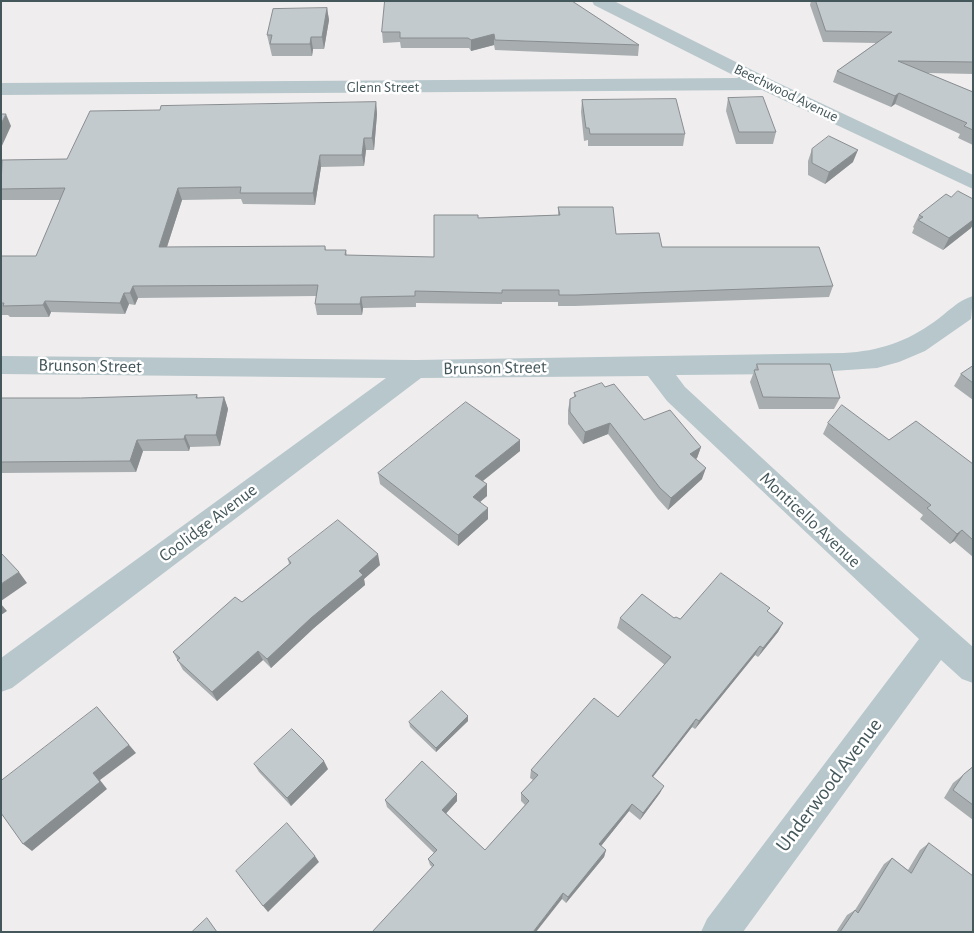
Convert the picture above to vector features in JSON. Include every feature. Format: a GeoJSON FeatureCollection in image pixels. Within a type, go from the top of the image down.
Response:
{"type":"FeatureCollection","features":[{"type":"Feature","properties":{"kind":"street","name":"Beechwood Avenue"},"geometry":{"type":"LineString","coordinates":[[600,1],[765,84],[973,183]]}},
{"type":"Feature","properties":{"kind":"street","name":"Glenn Street"},"geometry":{"type":"LineString","coordinates":[[1,89],[765,84]]}},
{"type":"Feature","properties":{"kind":"street","name":"Brunson Street"},"geometry":{"type":"LineString","coordinates":[[1,365],[416,369],[788,364],[878,359],[930,337],[973,304]]}},
{"type":"Feature","properties":{"kind":"street","name":"Monticello Avenue"},"geometry":{"type":"LineString","coordinates":[[654,366],[676,394],[973,668]]}},
{"type":"Feature","properties":{"kind":"street","name":"Coolidge Avenue"},"geometry":{"type":"LineString","coordinates":[[1,677],[416,369]]}},
{"type":"Feature","properties":{"kind":"street","name":"Underwood Avenue"},"geometry":{"type":"LineString","coordinates":[[720,932],[939,638]]}},
{"type":"Feature","properties":{"kind":"building"},"geometry":{"type":"Polygon","coordinates":[[[385,1],[572,1],[639,45],[495,40],[494,34],[471,40],[468,38],[400,38],[400,32],[382,32],[385,1]]]}},
{"type":"Feature","properties":{"kind":"building"},"geometry":{"type":"Polygon","coordinates":[[[816,1],[973,1],[973,62],[898,61],[973,92],[973,130],[964,126],[967,123],[899,93],[895,96],[837,71],[892,32],[826,31],[816,1]]]}},
{"type":"Feature","properties":{"kind":"building"},"geometry":{"type":"Polygon","coordinates":[[[327,8],[322,37],[311,37],[310,44],[270,44],[272,35],[267,35],[273,9],[327,8]]]}},
{"type":"Feature","properties":{"kind":"building"},"geometry":{"type":"Polygon","coordinates":[[[763,97],[776,132],[739,132],[728,98],[763,97]]]}},
{"type":"Feature","properties":{"kind":"building"},"geometry":{"type":"Polygon","coordinates":[[[676,99],[685,134],[590,134],[589,128],[586,128],[582,100],[676,99]]]}},
{"type":"Feature","properties":{"kind":"building"},"geometry":{"type":"Polygon","coordinates":[[[376,102],[372,138],[364,138],[362,155],[320,155],[313,193],[240,193],[241,187],[178,188],[159,247],[325,246],[325,250],[346,250],[345,255],[434,257],[434,215],[478,215],[478,218],[560,215],[558,207],[613,207],[616,234],[659,233],[662,247],[819,247],[833,286],[576,295],[559,295],[559,290],[502,290],[502,293],[415,291],[415,296],[361,297],[360,304],[315,304],[318,285],[133,286],[130,293],[124,293],[120,303],[45,301],[43,305],[3,306],[4,303],[1,303],[1,256],[36,256],[65,188],[1,189],[2,160],[67,159],[90,111],[160,110],[161,106],[376,102]]]}},
{"type":"Feature","properties":{"kind":"building"},"geometry":{"type":"Polygon","coordinates":[[[1,114],[6,114],[1,124],[1,114]]]}},
{"type":"Feature","properties":{"kind":"building"},"geometry":{"type":"Polygon","coordinates":[[[829,136],[858,150],[829,172],[812,163],[812,149],[829,136]]]}},
{"type":"Feature","properties":{"kind":"building"},"geometry":{"type":"Polygon","coordinates":[[[958,191],[973,199],[973,220],[949,238],[918,220],[923,217],[919,215],[946,194],[951,197],[958,191]]]}},
{"type":"Feature","properties":{"kind":"building"},"geometry":{"type":"Polygon","coordinates":[[[757,364],[830,364],[840,398],[763,397],[754,370],[758,370],[757,364]]]}},
{"type":"Feature","properties":{"kind":"building"},"geometry":{"type":"Polygon","coordinates":[[[973,366],[973,383],[961,374],[973,366]]]}},
{"type":"Feature","properties":{"kind":"building"},"geometry":{"type":"Polygon","coordinates":[[[602,383],[605,387],[614,384],[644,420],[670,410],[701,447],[690,454],[706,468],[671,498],[660,488],[610,423],[585,432],[570,412],[570,399],[576,396],[574,393],[602,383]]]}},
{"type":"Feature","properties":{"kind":"building"},"geometry":{"type":"Polygon","coordinates":[[[197,395],[196,398],[224,397],[216,435],[185,435],[184,439],[137,440],[130,461],[1,462],[1,398],[197,395]]]}},
{"type":"Feature","properties":{"kind":"building"},"geometry":{"type":"Polygon","coordinates":[[[466,402],[520,440],[475,476],[487,484],[473,497],[488,508],[458,535],[378,473],[466,402]]]}},
{"type":"Feature","properties":{"kind":"building"},"geometry":{"type":"Polygon","coordinates":[[[842,405],[889,440],[916,421],[973,464],[973,540],[962,530],[957,534],[927,508],[931,505],[828,423],[842,405]]]}},
{"type":"Feature","properties":{"kind":"building"},"geometry":{"type":"Polygon","coordinates":[[[338,520],[378,554],[359,571],[363,575],[311,618],[267,659],[258,651],[212,692],[177,660],[180,658],[173,652],[235,597],[242,602],[291,563],[288,559],[338,520]]]}},
{"type":"Feature","properties":{"kind":"building"},"geometry":{"type":"Polygon","coordinates":[[[1,553],[19,572],[1,584],[1,553]]]}},
{"type":"Feature","properties":{"kind":"building"},"geometry":{"type":"Polygon","coordinates":[[[721,573],[770,608],[767,611],[783,623],[763,648],[760,646],[699,721],[696,719],[652,776],[664,786],[643,813],[632,804],[599,844],[606,850],[568,897],[563,893],[533,932],[372,932],[434,865],[428,859],[437,850],[385,800],[422,761],[457,794],[442,810],[485,850],[529,801],[521,793],[538,775],[531,770],[594,698],[618,717],[671,657],[620,618],[642,594],[674,618],[680,619],[721,573]]]}},
{"type":"Feature","properties":{"kind":"building"},"geometry":{"type":"Polygon","coordinates":[[[442,691],[468,716],[436,748],[409,722],[442,691]]]}},
{"type":"Feature","properties":{"kind":"building"},"geometry":{"type":"Polygon","coordinates":[[[97,707],[129,745],[93,773],[100,782],[23,844],[1,813],[1,781],[97,707]]]}},
{"type":"Feature","properties":{"kind":"building"},"geometry":{"type":"Polygon","coordinates":[[[292,729],[324,761],[287,798],[254,764],[292,729]]]}},
{"type":"Feature","properties":{"kind":"building"},"geometry":{"type":"Polygon","coordinates":[[[973,767],[973,805],[953,790],[963,775],[973,767]]]}},
{"type":"Feature","properties":{"kind":"building"},"geometry":{"type":"Polygon","coordinates":[[[287,823],[315,856],[263,906],[236,871],[287,823]]]}},
{"type":"Feature","properties":{"kind":"building"},"geometry":{"type":"Polygon","coordinates":[[[929,843],[973,876],[973,932],[840,932],[855,910],[858,913],[892,858],[911,873],[929,843]]]}},
{"type":"Feature","properties":{"kind":"building"},"geometry":{"type":"Polygon","coordinates":[[[207,918],[217,932],[192,932],[207,918]]]}}]}
